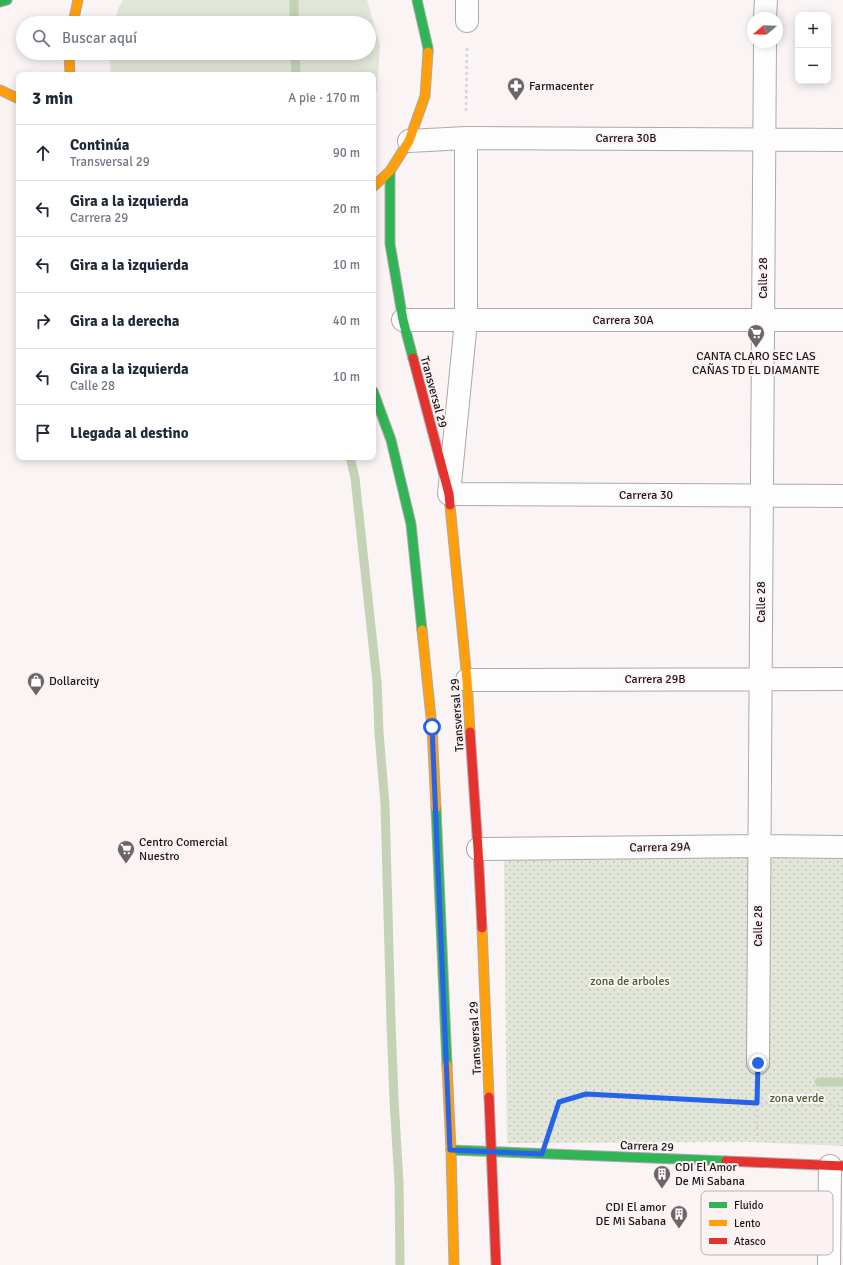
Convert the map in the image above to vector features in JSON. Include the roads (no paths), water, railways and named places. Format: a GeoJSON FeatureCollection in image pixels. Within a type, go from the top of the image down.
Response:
{"type":"FeatureCollection","features":[{"type":"Feature","properties":{"kind":"main road"},"geometry":{"type":"LineString","coordinates":[[0,2],[8,0]]}},
{"type":"Feature","properties":{"kind":"main road"},"geometry":{"type":"LineString","coordinates":[[75,16],[78,0]]}},
{"type":"Feature","properties":{"kind":"main road"},"geometry":{"type":"LineString","coordinates":[[376,184],[390,171],[409,141],[425,96],[428,48],[417,0]]}},
{"type":"Feature","properties":{"kind":"main road"},"geometry":{"type":"LineString","coordinates":[[69,60],[70,72]]}},
{"type":"Feature","properties":{"kind":"main road"},"geometry":{"type":"LineString","coordinates":[[0,90],[16,98]]}},
{"type":"Feature","properties":{"kind":"main road","name":"Transversal 29"},"geometry":{"type":"LineString","coordinates":[[390,171],[390,244],[403,320],[449,494],[467,680],[478,849],[496,1265]]}},
{"type":"Feature","properties":{"kind":"main road"},"geometry":{"type":"LineString","coordinates":[[376,399],[391,440],[412,524],[432,727],[454,1265]]}},
{"type":"Feature","properties":{"kind":"main road","name":"Carrera 29"},"geometry":{"type":"LineString","coordinates":[[450,1150],[837,1166]]}},
{"type":"Feature","properties":{"kind":"street"},"geometry":{"type":"LineString","coordinates":[[765,12],[766,0]]}},
{"type":"Feature","properties":{"kind":"street","name":"Calle 28"},"geometry":{"type":"LineString","coordinates":[[758,1063],[765,48]]}},
{"type":"Feature","properties":{"kind":"street","name":"Carrera 30B"},"geometry":{"type":"LineString","coordinates":[[409,141],[466,138],[843,140]]}},
{"type":"Feature","properties":{"kind":"street"},"geometry":{"type":"LineString","coordinates":[[449,494],[466,320],[466,138]]}},
{"type":"Feature","properties":{"kind":"street","name":"Carrera 30A"},"geometry":{"type":"LineString","coordinates":[[403,320],[843,320]]}},
{"type":"Feature","properties":{"kind":"street","name":"Carrera 30"},"geometry":{"type":"LineString","coordinates":[[449,494],[843,496]]}},
{"type":"Feature","properties":{"kind":"street","name":"Carrera 29B"},"geometry":{"type":"LineString","coordinates":[[467,680],[761,678],[843,679]]}},
{"type":"Feature","properties":{"kind":"street","name":"Carrera 29A"},"geometry":{"type":"LineString","coordinates":[[478,849],[759,846],[843,847]]}},
{"type":"Feature","properties":{"kind":"street"},"geometry":{"type":"LineString","coordinates":[[833,1223],[837,1166]]}},
{"type":"Feature","properties":{"kind":"street"},"geometry":{"type":"LineString","coordinates":[[830,1265],[831,1255]]}},
{"type":"Feature","properties":{"kind":"waterway"},"geometry":{"type":"LineString","coordinates":[[294,0],[294,16]]}},
{"type":"Feature","properties":{"kind":"waterway"},"geometry":{"type":"LineString","coordinates":[[295,60],[296,72]]}},
{"type":"Feature","properties":{"kind":"waterway"},"geometry":{"type":"LineString","coordinates":[[351,460],[355,478],[377,682],[379,733],[385,804],[391,1022],[399,1183],[400,1265]]}},
{"type":"Feature","properties":{"kind":"waterway"},"geometry":{"type":"LineString","coordinates":[[819,1082],[843,1082]]}},
{"type":"Feature","properties":{"kind":"place","name":"Farmacenter"},"geometry":{"type":"Point","coordinates":[516,101]}},
{"type":"Feature","properties":{"kind":"place","name":"CANTA CLARO SEC LAS CAÑAS TD EL DIAMANTE"},"geometry":{"type":"Point","coordinates":[756,348]}},
{"type":"Feature","properties":{"kind":"place","name":"Dollarcity"},"geometry":{"type":"Point","coordinates":[36,696]}},
{"type":"Feature","properties":{"kind":"place","name":"Centro Comercial Nuestro"},"geometry":{"type":"Point","coordinates":[126,864]}},
{"type":"Feature","properties":{"kind":"place","name":"CDI El Amor De Mi Sabana"},"geometry":{"type":"Point","coordinates":[662,1189]}},
{"type":"Feature","properties":{"kind":"place","name":"CDI El amor DE Mi Sabana"},"geometry":{"type":"Point","coordinates":[679,1229]}},
{"type":"Feature","properties":{"kind":"park label","name":"zona de arboles"},"geometry":{"type":"Point","coordinates":[630,981]}},
{"type":"Feature","properties":{"kind":"park label","name":"zona verde"},"geometry":{"type":"Point","coordinates":[797,1098]}}]}
